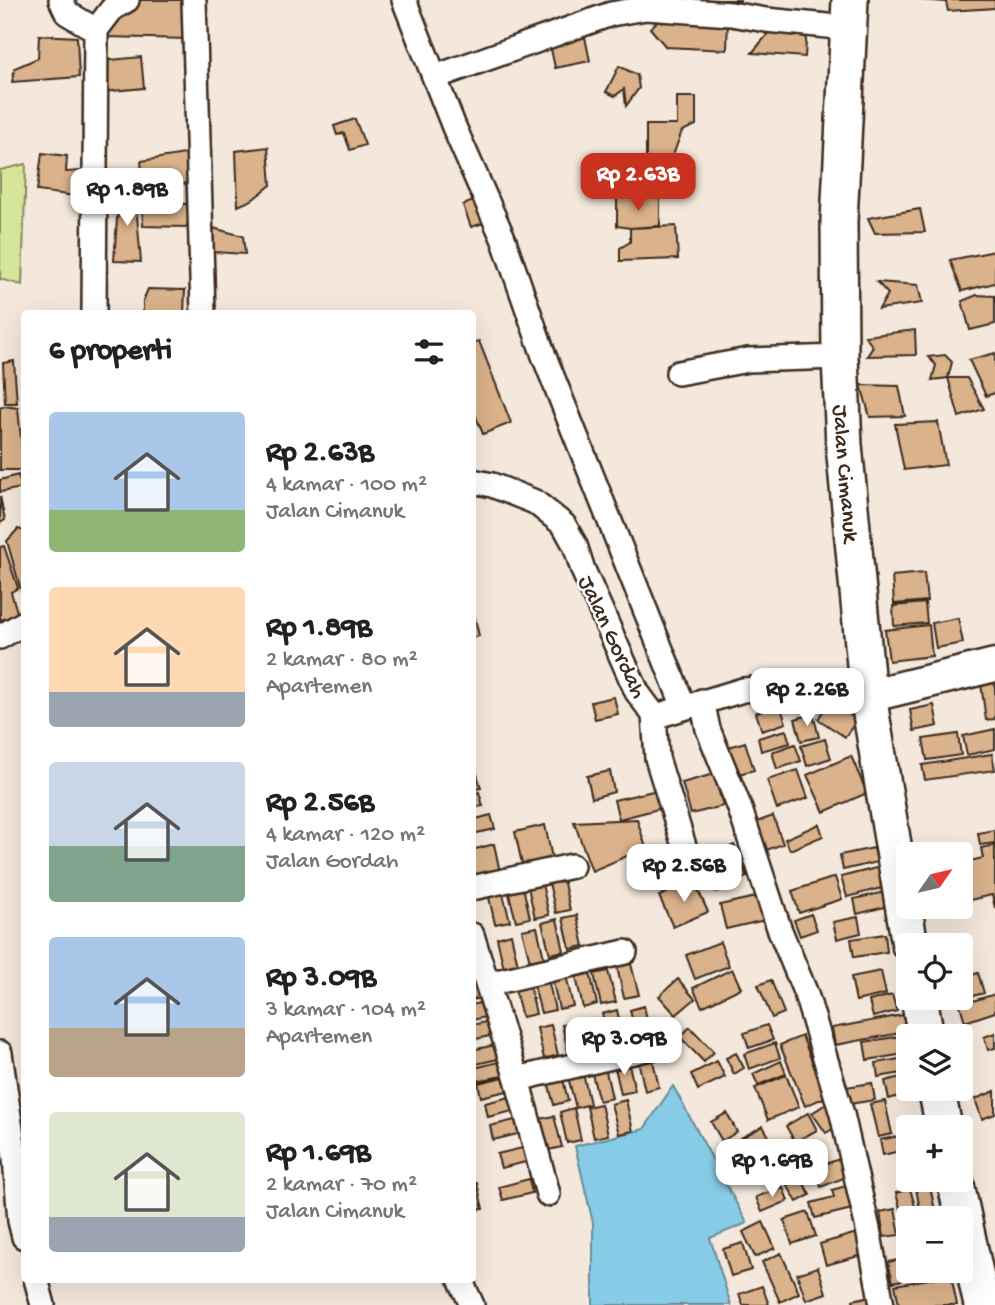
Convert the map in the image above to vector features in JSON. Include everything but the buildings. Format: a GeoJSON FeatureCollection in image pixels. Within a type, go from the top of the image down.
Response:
{"type":"FeatureCollection","features":[{"type":"Feature","properties":{"kind":"main road","name":"Jalan Cimanuk"},"geometry":{"type":"LineString","coordinates":[[849,14],[839,221],[844,444],[868,696],[908,933]]}},
{"type":"Feature","properties":{"kind":"main road"},"geometry":{"type":"LineString","coordinates":[[958,1192],[982,1305]]}},
{"type":"Feature","properties":{"kind":"street"},"geometry":{"type":"LineString","coordinates":[[61,0],[67,13],[96,30]]}},
{"type":"Feature","properties":{"kind":"street"},"geometry":{"type":"LineString","coordinates":[[94,310],[96,30],[112,9],[127,0]]}},
{"type":"Feature","properties":{"kind":"street"},"geometry":{"type":"LineString","coordinates":[[194,0],[203,310]]}},
{"type":"Feature","properties":{"kind":"street"},"geometry":{"type":"LineString","coordinates":[[404,0],[503,238],[549,368],[693,704],[708,729],[739,806],[779,928],[810,1007],[842,1114],[882,1305]]}},
{"type":"Feature","properties":{"kind":"street"},"geometry":{"type":"LineString","coordinates":[[435,77],[611,14],[646,8],[731,14],[766,20],[849,14]]}},
{"type":"Feature","properties":{"kind":"street"},"geometry":{"type":"LineString","coordinates":[[678,373],[748,360],[840,357]]}},
{"type":"Feature","properties":{"kind":"street","name":"Jalan Gordah"},"geometry":{"type":"LineString","coordinates":[[476,482],[492,485],[535,502],[564,525],[638,692],[654,715],[743,690],[783,687],[845,699],[868,696]]}},
{"type":"Feature","properties":{"kind":"street"},"geometry":{"type":"LineString","coordinates":[[0,637],[21,625]]}},
{"type":"Feature","properties":{"kind":"street"},"geometry":{"type":"LineString","coordinates":[[868,696],[995,665]]}},
{"type":"Feature","properties":{"kind":"street"},"geometry":{"type":"LineString","coordinates":[[654,715],[657,758],[692,872]]}},
{"type":"Feature","properties":{"kind":"street"},"geometry":{"type":"LineString","coordinates":[[476,887],[572,866]]}},
{"type":"Feature","properties":{"kind":"street"},"geometry":{"type":"LineString","coordinates":[[476,946],[517,1079],[548,1194]]}},
{"type":"Feature","properties":{"kind":"street"},"geometry":{"type":"LineString","coordinates":[[488,984],[625,952]]}},
{"type":"Feature","properties":{"kind":"street"},"geometry":{"type":"LineString","coordinates":[[517,1079],[663,1045]]}},
{"type":"Feature","properties":{"kind":"street"},"geometry":{"type":"LineString","coordinates":[[0,1054],[15,1158],[21,1225]]}},
{"type":"Feature","properties":{"kind":"street"},"geometry":{"type":"LineString","coordinates":[[37,1283],[43,1305]]}},
{"type":"Feature","properties":{"kind":"street"},"geometry":{"type":"LineString","coordinates":[[462,1283],[472,1305]]}},
{"type":"Feature","properties":{"kind":"green space"},"geometry":{"type":"Polygon","coordinates":[[[26,164],[22,285],[0,279],[0,170],[26,164]]]}},
{"type":"Feature","properties":{"kind":"water"},"geometry":{"type":"Polygon","coordinates":[[[673,1086],[747,1223],[710,1238],[731,1305],[593,1305],[593,1223],[575,1146],[644,1129],[673,1086]]]}}]}
